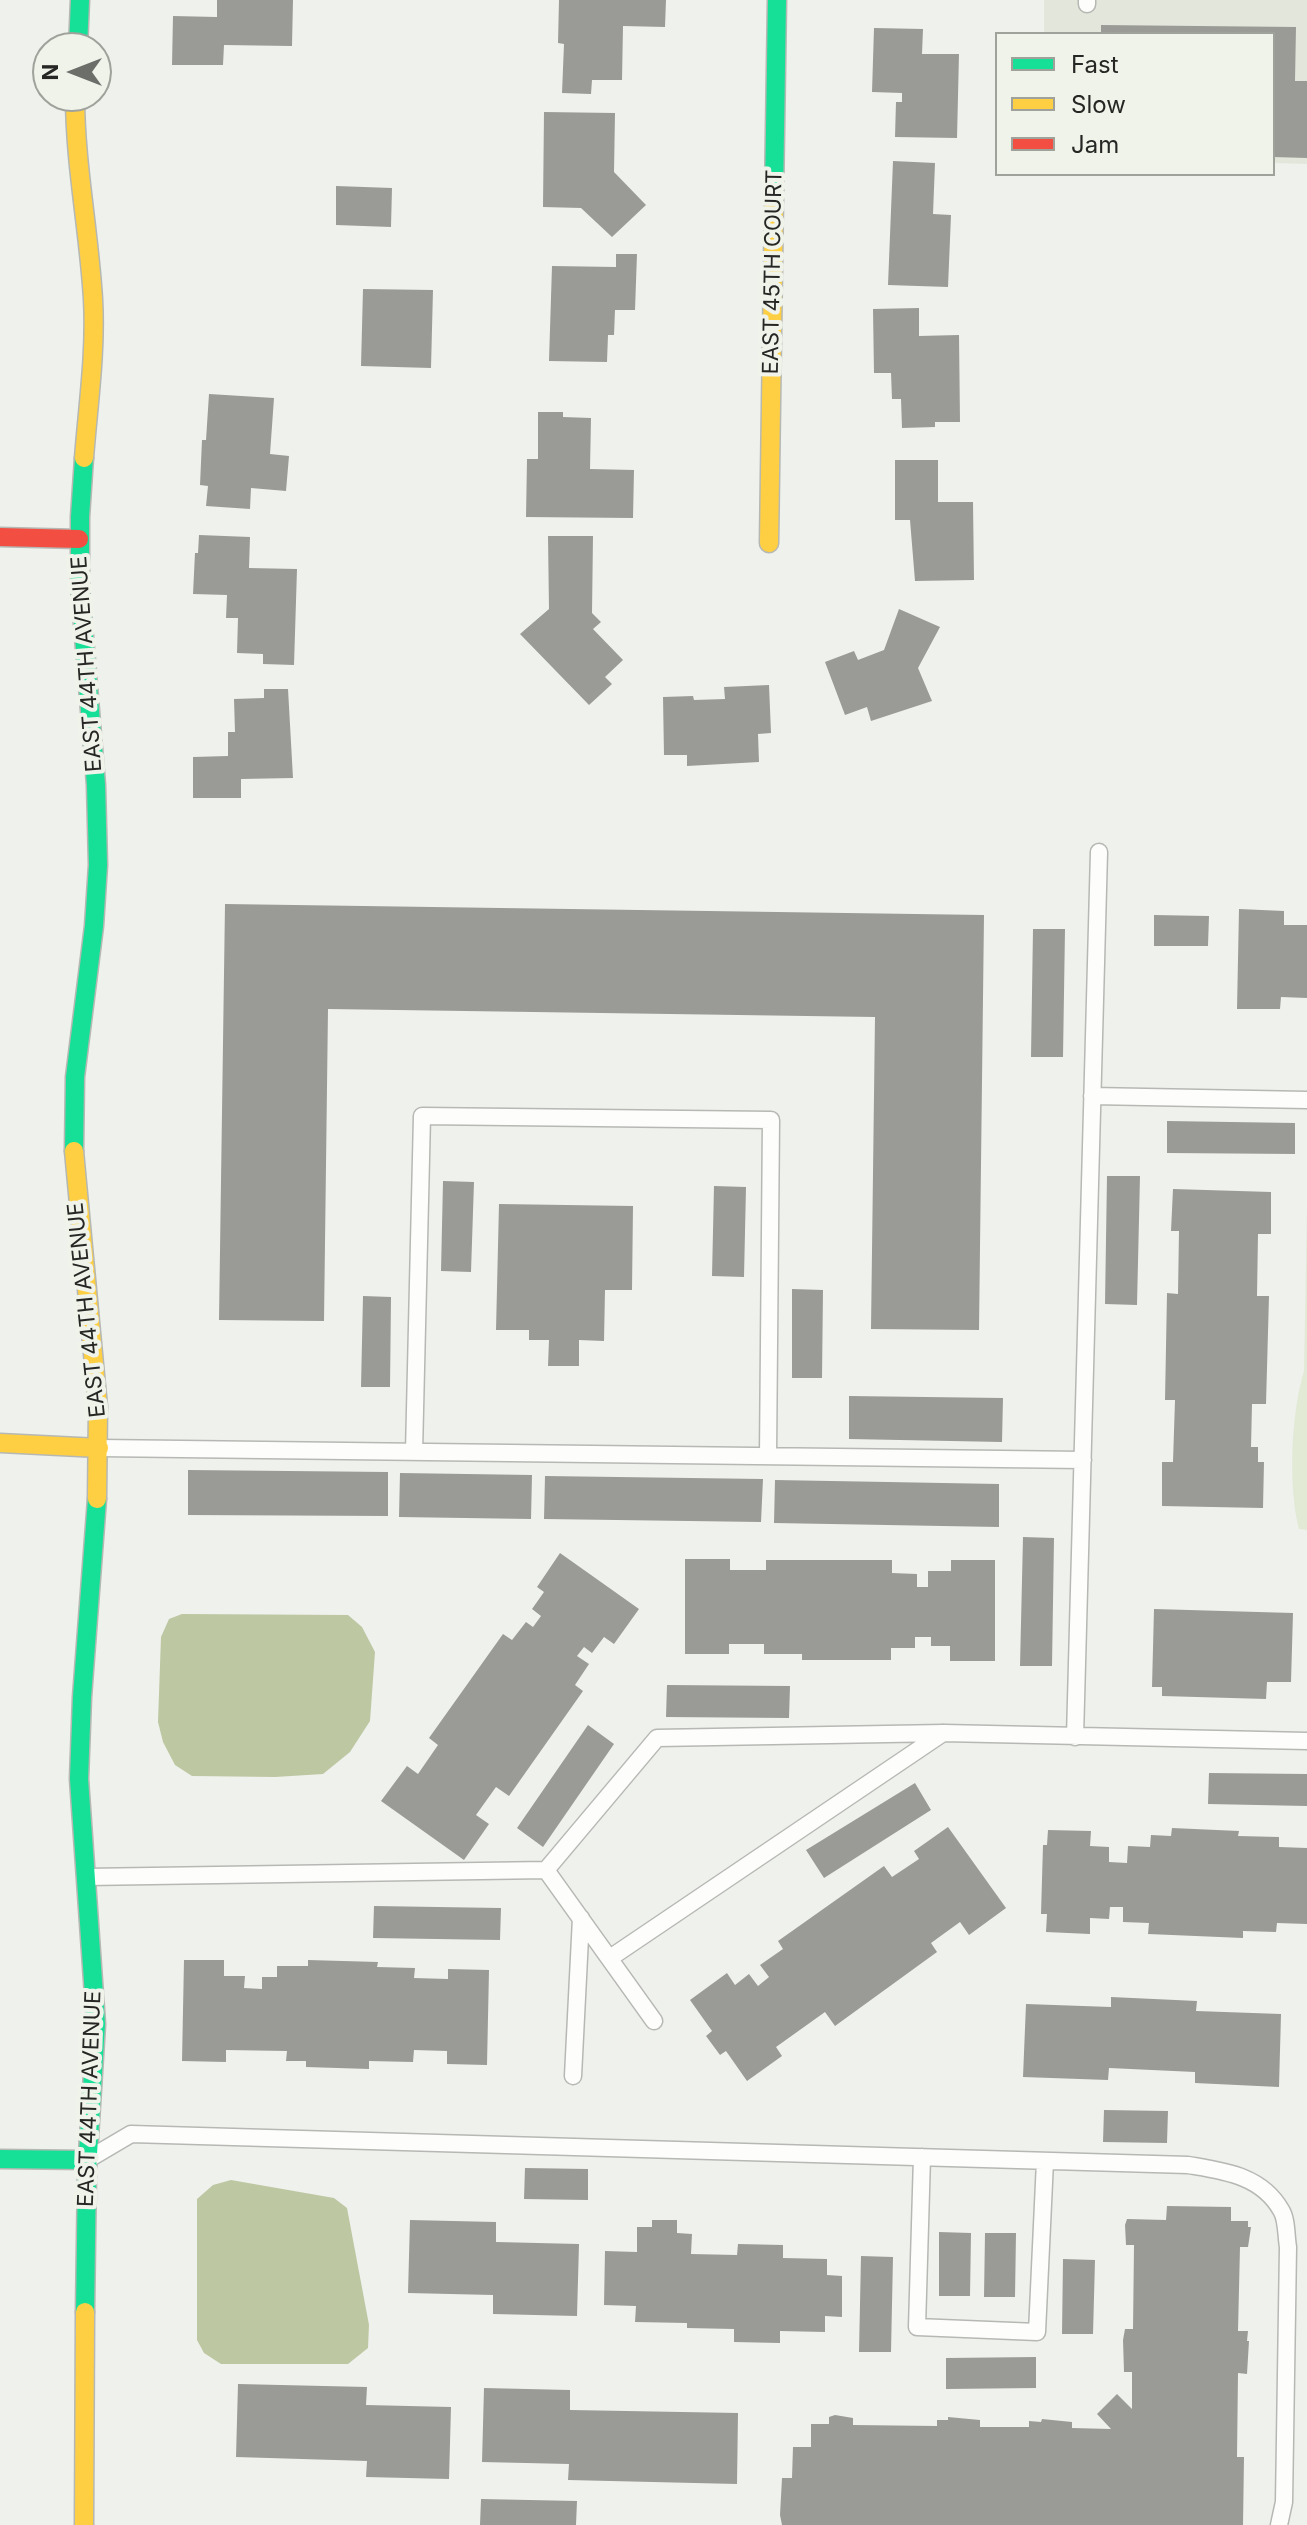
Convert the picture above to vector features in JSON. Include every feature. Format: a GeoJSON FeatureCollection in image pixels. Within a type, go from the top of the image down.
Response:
{"type":"FeatureCollection","features":[{"type":"Feature","properties":{"kind":"street"},"geometry":{"type":"LineString","coordinates":[[79,32],[80,0]]}},
{"type":"Feature","properties":{"kind":"street","name":"EAST 45TH COURT"},"geometry":{"type":"LineString","coordinates":[[769,543],[777,0]]}},
{"type":"Feature","properties":{"kind":"street","name":"EAST 44TH AVENUE"},"geometry":{"type":"LineString","coordinates":[[75,112],[77,165],[93,302],[79,539],[81,613],[93,726],[98,862],[96,908],[74,1083],[73,1161],[95,1361],[99,1448],[80,1756],[83,1877],[96,2032],[87,2160],[84,2525]]}},
{"type":"Feature","properties":{"kind":"street"},"geometry":{"type":"LineString","coordinates":[[0,537],[79,539]]}},
{"type":"Feature","properties":{"kind":"street"},"geometry":{"type":"LineString","coordinates":[[0,1443],[99,1448]]}},
{"type":"Feature","properties":{"kind":"street"},"geometry":{"type":"LineString","coordinates":[[0,2159],[87,2160]]}},
{"type":"Feature","properties":{"kind":"lane"},"geometry":{"type":"LineString","coordinates":[[1075,1737],[1099,852]]}},
{"type":"Feature","properties":{"kind":"lane"},"geometry":{"type":"LineString","coordinates":[[1092,1096],[1307,1100]]}},
{"type":"Feature","properties":{"kind":"lane"},"geometry":{"type":"LineString","coordinates":[[414,1452],[422,1116],[723,1119],[771,1120],[768,1456]]}},
{"type":"Feature","properties":{"kind":"lane"},"geometry":{"type":"LineString","coordinates":[[99,1448],[1083,1460]]}},
{"type":"Feature","properties":{"kind":"lane"},"geometry":{"type":"LineString","coordinates":[[83,1877],[546,1870],[657,1738],[944,1733],[1307,1741]]}},
{"type":"Feature","properties":{"kind":"lane"},"geometry":{"type":"LineString","coordinates":[[610,1958],[944,1733]]}},
{"type":"Feature","properties":{"kind":"lane"},"geometry":{"type":"LineString","coordinates":[[546,1870],[654,2021]]}},
{"type":"Feature","properties":{"kind":"lane"},"geometry":{"type":"LineString","coordinates":[[573,2076],[581,1918]]}},
{"type":"Feature","properties":{"kind":"lane"},"geometry":{"type":"LineString","coordinates":[[87,2160],[131,2134],[1188,2165],[1240,2175],[1263,2189],[1282,2211],[1288,2247],[1284,2502],[1279,2525]]}},
{"type":"Feature","properties":{"kind":"lane"},"geometry":{"type":"LineString","coordinates":[[922,2157],[917,2327],[1037,2332],[1045,2161]]}},
{"type":"Feature","properties":{"kind":"shaded area"},"geometry":{"type":"Polygon","coordinates":[[[1044,0],[1307,0],[1307,164],[1275,163],[1275,32],[1044,32],[1044,0]]]}},
{"type":"Feature","properties":{"kind":"shaded area"},"geometry":{"type":"Polygon","coordinates":[[[1307,1211],[1307,1530],[1299,1529],[1293,1492],[1292,1450],[1304,1371],[1307,1211]]]}},
{"type":"Feature","properties":{"kind":"shaded area"},"geometry":{"type":"Polygon","coordinates":[[[182,1614],[348,1615],[362,1627],[375,1652],[370,1721],[350,1752],[323,1774],[192,1776],[175,1765],[163,1742],[158,1722],[161,1637],[169,1619],[182,1614]]]}},
{"type":"Feature","properties":{"kind":"shaded area"},"geometry":{"type":"Polygon","coordinates":[[[231,2180],[334,2198],[347,2208],[369,2325],[368,2348],[348,2364],[221,2364],[204,2353],[197,2340],[197,2199],[213,2185],[231,2180]]]}},
{"type":"Feature","properties":{"kind":"building"},"geometry":{"type":"Polygon","coordinates":[[[217,0],[293,0],[292,46],[224,45],[223,65],[172,65],[173,16],[217,17],[217,0]]]}},
{"type":"Feature","properties":{"kind":"building"},"geometry":{"type":"Polygon","coordinates":[[[559,0],[666,0],[665,27],[623,26],[622,80],[592,80],[591,94],[562,93],[564,44],[558,43],[559,0]]]}},
{"type":"Feature","properties":{"kind":"building"},"geometry":{"type":"Polygon","coordinates":[[[1101,25],[1296,27],[1295,81],[1307,81],[1307,158],[1275,157],[1275,32],[1101,32],[1101,25]]]}},
{"type":"Feature","properties":{"kind":"building"},"geometry":{"type":"Polygon","coordinates":[[[874,28],[923,29],[922,54],[959,54],[957,138],[895,137],[896,102],[902,102],[902,93],[872,92],[874,28]]]}},
{"type":"Feature","properties":{"kind":"building"},"geometry":{"type":"Polygon","coordinates":[[[544,112],[615,113],[614,172],[646,205],[612,237],[581,208],[543,207],[544,112]]]}},
{"type":"Feature","properties":{"kind":"building"},"geometry":{"type":"Polygon","coordinates":[[[893,161],[935,163],[933,214],[951,215],[948,287],[888,285],[893,161]]]}},
{"type":"Feature","properties":{"kind":"building"},"geometry":{"type":"Polygon","coordinates":[[[336,186],[392,188],[391,227],[336,225],[336,186]]]}},
{"type":"Feature","properties":{"kind":"building"},"geometry":{"type":"Polygon","coordinates":[[[616,254],[637,254],[635,310],[615,310],[614,335],[608,335],[607,362],[549,361],[552,266],[616,267],[616,254]]]}},
{"type":"Feature","properties":{"kind":"building"},"geometry":{"type":"Polygon","coordinates":[[[363,289],[433,290],[431,368],[361,366],[363,289]]]}},
{"type":"Feature","properties":{"kind":"building"},"geometry":{"type":"Polygon","coordinates":[[[919,308],[919,336],[959,335],[960,422],[935,422],[935,427],[902,428],[901,399],[892,399],[891,373],[874,373],[873,309],[919,308]]]}},
{"type":"Feature","properties":{"kind":"building"},"geometry":{"type":"Polygon","coordinates":[[[209,394],[274,398],[270,454],[289,456],[286,491],[251,488],[250,509],[206,506],[208,486],[200,485],[202,440],[206,440],[209,394]]]}},
{"type":"Feature","properties":{"kind":"building"},"geometry":{"type":"Polygon","coordinates":[[[538,412],[563,412],[563,417],[591,418],[590,469],[634,470],[633,518],[526,517],[527,459],[538,459],[538,412]]]}},
{"type":"Feature","properties":{"kind":"building"},"geometry":{"type":"Polygon","coordinates":[[[895,460],[938,460],[938,502],[973,502],[974,580],[915,581],[910,520],[895,520],[895,460]]]}},
{"type":"Feature","properties":{"kind":"building"},"geometry":{"type":"Polygon","coordinates":[[[199,535],[250,537],[249,568],[297,569],[294,665],[263,664],[263,654],[237,653],[238,618],[226,618],[227,595],[193,594],[199,535]]]}},
{"type":"Feature","properties":{"kind":"building"},"geometry":{"type":"Polygon","coordinates":[[[548,536],[593,536],[592,613],[601,622],[593,629],[623,660],[605,677],[612,684],[589,705],[520,634],[549,609],[548,536]]]}},
{"type":"Feature","properties":{"kind":"building"},"geometry":{"type":"Polygon","coordinates":[[[899,609],[940,627],[918,668],[932,701],[871,721],[867,707],[845,715],[825,662],[854,651],[858,660],[884,650],[899,609]]]}},
{"type":"Feature","properties":{"kind":"building"},"geometry":{"type":"Polygon","coordinates":[[[769,685],[771,733],[758,734],[759,762],[687,766],[687,755],[664,755],[663,697],[725,699],[724,687],[769,685]]]}},
{"type":"Feature","properties":{"kind":"building"},"geometry":{"type":"Polygon","coordinates":[[[264,689],[288,689],[293,778],[241,779],[241,798],[193,798],[193,757],[228,756],[228,732],[235,732],[234,699],[264,698],[264,689]]]}},
{"type":"Feature","properties":{"kind":"building"},"geometry":{"type":"Polygon","coordinates":[[[225,904],[984,915],[979,1330],[871,1329],[875,1017],[328,1009],[324,1321],[219,1320],[225,904]]]}},
{"type":"Feature","properties":{"kind":"building"},"geometry":{"type":"Polygon","coordinates":[[[1239,909],[1284,911],[1284,925],[1307,925],[1307,998],[1281,997],[1280,1009],[1237,1009],[1239,909]]]}},
{"type":"Feature","properties":{"kind":"building"},"geometry":{"type":"Polygon","coordinates":[[[1154,915],[1209,916],[1208,946],[1154,946],[1154,915]]]}},
{"type":"Feature","properties":{"kind":"building"},"geometry":{"type":"Polygon","coordinates":[[[1033,929],[1065,929],[1063,1057],[1031,1057],[1033,929]]]}},
{"type":"Feature","properties":{"kind":"building"},"geometry":{"type":"Polygon","coordinates":[[[1167,1121],[1295,1123],[1295,1154],[1167,1153],[1167,1121]]]}},
{"type":"Feature","properties":{"kind":"building"},"geometry":{"type":"Polygon","coordinates":[[[1107,1176],[1140,1176],[1137,1305],[1105,1304],[1107,1176]]]}},
{"type":"Feature","properties":{"kind":"building"},"geometry":{"type":"Polygon","coordinates":[[[443,1181],[474,1182],[471,1272],[441,1271],[443,1181]]]}},
{"type":"Feature","properties":{"kind":"building"},"geometry":{"type":"Polygon","coordinates":[[[714,1186],[746,1187],[744,1277],[712,1276],[714,1186]]]}},
{"type":"Feature","properties":{"kind":"building"},"geometry":{"type":"Polygon","coordinates":[[[1173,1189],[1271,1192],[1271,1234],[1258,1234],[1257,1296],[1269,1296],[1266,1404],[1252,1404],[1251,1447],[1258,1447],[1258,1462],[1264,1462],[1263,1508],[1162,1506],[1162,1462],[1173,1462],[1175,1400],[1165,1400],[1167,1293],[1178,1294],[1179,1231],[1171,1231],[1173,1189]]]}},
{"type":"Feature","properties":{"kind":"building"},"geometry":{"type":"Polygon","coordinates":[[[499,1204],[633,1206],[632,1290],[605,1290],[604,1341],[579,1340],[579,1366],[548,1366],[549,1340],[529,1340],[529,1330],[496,1330],[499,1204]]]}},
{"type":"Feature","properties":{"kind":"building"},"geometry":{"type":"Polygon","coordinates":[[[792,1289],[823,1290],[822,1378],[792,1378],[792,1289]]]}},
{"type":"Feature","properties":{"kind":"building"},"geometry":{"type":"Polygon","coordinates":[[[363,1296],[391,1297],[390,1387],[361,1387],[363,1296]]]}},
{"type":"Feature","properties":{"kind":"building"},"geometry":{"type":"Polygon","coordinates":[[[849,1396],[1003,1398],[1002,1442],[849,1439],[849,1396]]]}},
{"type":"Feature","properties":{"kind":"building"},"geometry":{"type":"Polygon","coordinates":[[[188,1470],[388,1472],[388,1516],[188,1515],[188,1470]]]}},
{"type":"Feature","properties":{"kind":"building"},"geometry":{"type":"Polygon","coordinates":[[[400,1473],[532,1475],[531,1519],[399,1517],[400,1473]]]}},
{"type":"Feature","properties":{"kind":"building"},"geometry":{"type":"Polygon","coordinates":[[[545,1476],[763,1479],[761,1522],[544,1519],[545,1476]]]}},
{"type":"Feature","properties":{"kind":"building"},"geometry":{"type":"Polygon","coordinates":[[[775,1480],[999,1484],[999,1527],[774,1523],[775,1480]]]}},
{"type":"Feature","properties":{"kind":"building"},"geometry":{"type":"Polygon","coordinates":[[[1023,1537],[1054,1538],[1052,1666],[1020,1666],[1023,1537]]]}},
{"type":"Feature","properties":{"kind":"building"},"geometry":{"type":"Polygon","coordinates":[[[560,1553],[639,1609],[614,1644],[604,1637],[592,1653],[584,1647],[577,1656],[589,1664],[575,1685],[583,1691],[509,1796],[496,1787],[476,1815],[489,1824],[464,1860],[381,1801],[407,1766],[418,1774],[438,1745],[429,1738],[503,1634],[512,1640],[526,1622],[533,1627],[541,1616],[532,1609],[544,1592],[537,1587],[560,1553]]]}},
{"type":"Feature","properties":{"kind":"building"},"geometry":{"type":"Polygon","coordinates":[[[685,1559],[730,1559],[730,1570],[766,1570],[766,1560],[892,1560],[892,1573],[917,1574],[917,1587],[928,1587],[928,1571],[951,1571],[951,1560],[995,1560],[995,1661],[950,1661],[950,1646],[931,1646],[931,1637],[915,1637],[915,1648],[891,1648],[891,1660],[802,1660],[802,1654],[764,1654],[764,1644],[729,1644],[729,1654],[685,1654],[685,1559]]]}},
{"type":"Feature","properties":{"kind":"building"},"geometry":{"type":"Polygon","coordinates":[[[1154,1609],[1293,1613],[1291,1682],[1267,1682],[1266,1699],[1162,1696],[1162,1687],[1152,1687],[1154,1609]]]}},
{"type":"Feature","properties":{"kind":"building"},"geometry":{"type":"Polygon","coordinates":[[[667,1685],[790,1686],[789,1718],[666,1717],[667,1685]]]}},
{"type":"Feature","properties":{"kind":"building"},"geometry":{"type":"Polygon","coordinates":[[[588,1725],[614,1744],[543,1847],[517,1828],[588,1725]]]}},
{"type":"Feature","properties":{"kind":"building"},"geometry":{"type":"Polygon","coordinates":[[[1209,1773],[1307,1774],[1307,1806],[1208,1804],[1209,1773]]]}},
{"type":"Feature","properties":{"kind":"building"},"geometry":{"type":"Polygon","coordinates":[[[915,1783],[931,1810],[824,1878],[806,1850],[915,1783]]]}},
{"type":"Feature","properties":{"kind":"building"},"geometry":{"type":"Polygon","coordinates":[[[948,1827],[1006,1908],[969,1935],[960,1922],[931,1943],[937,1952],[835,2026],[825,2012],[776,2047],[782,2056],[747,2081],[726,2051],[720,2055],[706,2036],[712,2031],[690,2000],[727,1973],[735,1985],[749,1974],[758,1986],[769,1977],[760,1965],[783,1949],[778,1941],[884,1866],[892,1877],[919,1859],[914,1851],[948,1827]]]}},
{"type":"Feature","properties":{"kind":"building"},"geometry":{"type":"Polygon","coordinates":[[[1172,1828],[1239,1831],[1238,1836],[1279,1837],[1279,1847],[1307,1848],[1307,1924],[1277,1923],[1276,1932],[1243,1931],[1243,1938],[1148,1934],[1149,1923],[1123,1922],[1123,1907],[1110,1907],[1109,1919],[1090,1918],[1090,1934],[1046,1932],[1047,1914],[1041,1914],[1043,1845],[1047,1845],[1048,1830],[1091,1831],[1090,1846],[1109,1847],[1109,1862],[1127,1863],[1128,1846],[1150,1847],[1151,1835],[1171,1836],[1172,1828]]]}},
{"type":"Feature","properties":{"kind":"building"},"geometry":{"type":"Polygon","coordinates":[[[374,1906],[501,1908],[500,1940],[373,1938],[374,1906]]]}},
{"type":"Feature","properties":{"kind":"building"},"geometry":{"type":"Polygon","coordinates":[[[184,1960],[224,1960],[224,1976],[245,1976],[244,1988],[262,1989],[262,1977],[277,1977],[277,1966],[308,1966],[308,1960],[378,1962],[377,1967],[415,1968],[414,1978],[448,1979],[448,1969],[489,1970],[487,2065],[447,2064],[447,2051],[414,2050],[413,2062],[369,2061],[369,2069],[306,2067],[306,2061],[286,2061],[287,2051],[226,2050],[226,2062],[182,2061],[184,1960]]]}},
{"type":"Feature","properties":{"kind":"building"},"geometry":{"type":"Polygon","coordinates":[[[1111,1997],[1197,2001],[1196,2011],[1281,2014],[1279,2087],[1195,2083],[1195,2072],[1109,2068],[1108,2080],[1023,2077],[1026,2004],[1111,2007],[1111,1997]]]}},
{"type":"Feature","properties":{"kind":"building"},"geometry":{"type":"Polygon","coordinates":[[[1104,2110],[1168,2111],[1167,2143],[1103,2142],[1104,2110]]]}},
{"type":"Feature","properties":{"kind":"building"},"geometry":{"type":"Polygon","coordinates":[[[525,2168],[588,2169],[588,2200],[524,2199],[525,2168]]]}},
{"type":"Feature","properties":{"kind":"building"},"geometry":{"type":"Polygon","coordinates":[[[1167,2206],[1231,2207],[1231,2221],[1248,2221],[1248,2227],[1251,2227],[1248,2247],[1240,2247],[1238,2331],[1248,2331],[1249,2341],[1247,2374],[1238,2373],[1237,2457],[1244,2457],[1243,2525],[782,2525],[782,2478],[792,2478],[793,2447],[811,2447],[811,2424],[829,2424],[829,2417],[835,2415],[853,2418],[853,2425],[937,2426],[937,2420],[948,2420],[948,2417],[980,2420],[980,2427],[1029,2427],[1029,2421],[1041,2422],[1042,2419],[1072,2422],[1072,2428],[1111,2429],[1097,2414],[1117,2394],[1132,2409],[1132,2372],[1124,2372],[1123,2340],[1125,2329],[1133,2329],[1134,2245],[1126,2245],[1125,2225],[1127,2219],[1166,2220],[1167,2206]]]}},
{"type":"Feature","properties":{"kind":"building"},"geometry":{"type":"Polygon","coordinates":[[[410,2220],[496,2222],[496,2242],[579,2244],[577,2316],[493,2314],[493,2295],[408,2293],[410,2220]]]}},
{"type":"Feature","properties":{"kind":"building"},"geometry":{"type":"Polygon","coordinates":[[[652,2220],[677,2220],[677,2233],[692,2234],[691,2254],[737,2255],[738,2244],[783,2245],[783,2258],[827,2259],[827,2275],[842,2276],[842,2317],[825,2316],[825,2332],[780,2331],[780,2343],[734,2342],[734,2329],[687,2328],[687,2323],[635,2322],[636,2306],[604,2305],[605,2251],[637,2252],[637,2227],[652,2227],[652,2220]]]}},
{"type":"Feature","properties":{"kind":"building"},"geometry":{"type":"Polygon","coordinates":[[[939,2232],[971,2233],[970,2296],[939,2296],[939,2232]]]}},
{"type":"Feature","properties":{"kind":"building"},"geometry":{"type":"Polygon","coordinates":[[[985,2233],[1016,2233],[1015,2297],[984,2297],[985,2233]]]}},
{"type":"Feature","properties":{"kind":"building"},"geometry":{"type":"Polygon","coordinates":[[[861,2256],[893,2257],[891,2352],[859,2352],[861,2256]]]}},
{"type":"Feature","properties":{"kind":"building"},"geometry":{"type":"Polygon","coordinates":[[[1063,2259],[1095,2260],[1093,2334],[1062,2334],[1063,2259]]]}},
{"type":"Feature","properties":{"kind":"building"},"geometry":{"type":"Polygon","coordinates":[[[1036,2357],[1036,2388],[946,2389],[946,2358],[1036,2357]]]}},
{"type":"Feature","properties":{"kind":"building"},"geometry":{"type":"Polygon","coordinates":[[[238,2384],[367,2387],[366,2405],[451,2407],[449,2479],[366,2477],[367,2461],[236,2457],[238,2384]]]}},
{"type":"Feature","properties":{"kind":"building"},"geometry":{"type":"Polygon","coordinates":[[[484,2388],[570,2390],[570,2410],[738,2413],[737,2484],[568,2480],[569,2464],[482,2462],[484,2388]]]}},
{"type":"Feature","properties":{"kind":"building"},"geometry":{"type":"Polygon","coordinates":[[[481,2499],[577,2501],[576,2525],[480,2525],[481,2499]]]}},
{"type":"Feature","properties":{"kind":"traffic: fast"},"geometry":{"type":"LineString","coordinates":[[79,32],[80,0]]}},
{"type":"Feature","properties":{"kind":"traffic: fast"},"geometry":{"type":"LineString","coordinates":[[774,196],[777,0]]}},
{"type":"Feature","properties":{"kind":"traffic: fast"},"geometry":{"type":"LineString","coordinates":[[74,1151],[75,1077],[94,926],[98,865],[96,785],[80,587],[84,458]]}},
{"type":"Feature","properties":{"kind":"traffic: fast"},"geometry":{"type":"LineString","coordinates":[[85,2312],[87,2170],[96,2024],[79,1779],[97,1499]]}},
{"type":"Feature","properties":{"kind":"traffic: fast"},"geometry":{"type":"LineString","coordinates":[[0,2159],[87,2160]]}},
{"type":"Feature","properties":{"kind":"traffic: slow"},"geometry":{"type":"LineString","coordinates":[[76,112],[94,319],[84,458]]}},
{"type":"Feature","properties":{"kind":"traffic: slow"},"geometry":{"type":"LineString","coordinates":[[769,543],[774,196]]}},
{"type":"Feature","properties":{"kind":"traffic: slow"},"geometry":{"type":"LineString","coordinates":[[74,1151],[98,1407],[97,1499]]}},
{"type":"Feature","properties":{"kind":"traffic: slow"},"geometry":{"type":"LineString","coordinates":[[0,1443],[99,1448]]}},
{"type":"Feature","properties":{"kind":"traffic: slow"},"geometry":{"type":"LineString","coordinates":[[84,2525],[85,2312]]}},
{"type":"Feature","properties":{"kind":"traffic: jam"},"geometry":{"type":"LineString","coordinates":[[0,537],[79,539]]}}]}
